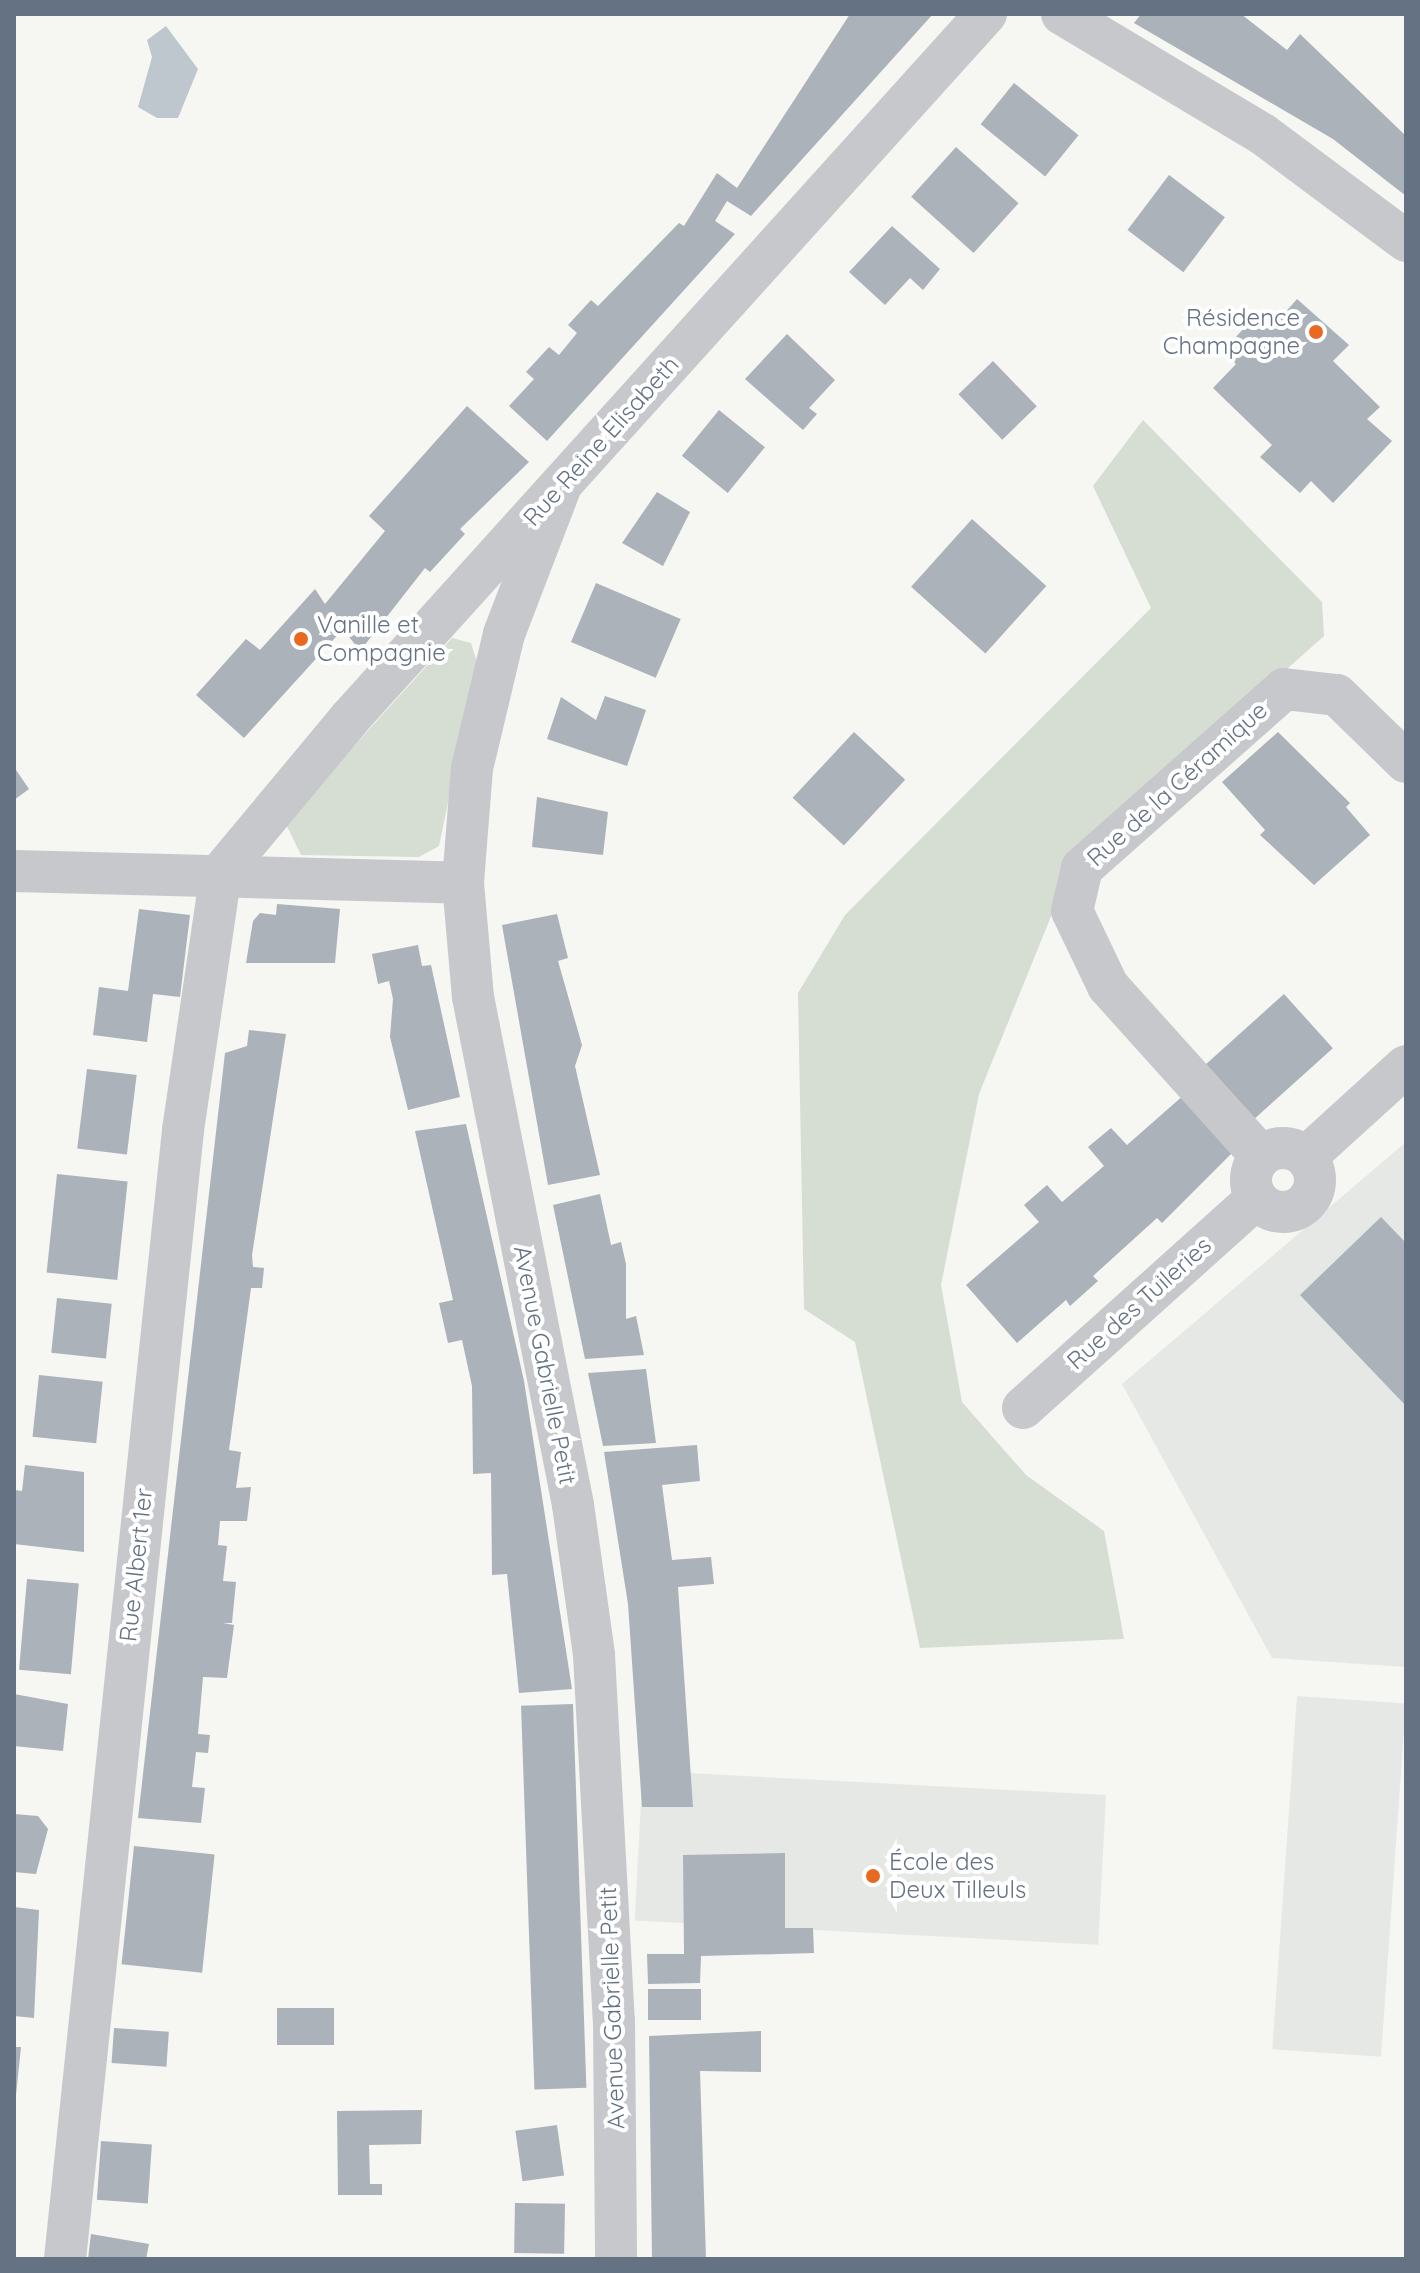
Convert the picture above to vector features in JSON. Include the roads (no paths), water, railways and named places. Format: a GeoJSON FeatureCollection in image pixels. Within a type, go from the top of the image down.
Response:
{"type":"FeatureCollection","features":[{"type":"Feature","properties":{"kind":"street","name":"Rue Reine Elisabeth"},"geometry":{"type":"LineString","coordinates":[[221,873],[560,488],[986,14]]}},
{"type":"Feature","properties":{"kind":"street"},"geometry":{"type":"LineString","coordinates":[[1062,14],[1264,135],[1406,241]]}},
{"type":"Feature","properties":{"kind":"street","name":"Avenue Gabrielle Petit"},"geometry":{"type":"LineString","coordinates":[[560,488],[504,634],[472,768],[463,883],[473,997],[573,1505],[594,1655],[614,2021],[616,2259]]}},
{"type":"Feature","properties":{"kind":"street","name":"Rue de la Céramique"},"geometry":{"type":"LineString","coordinates":[[1261,1156],[1108,986],[1072,911],[1082,868],[1284,689],[1337,695],[1406,762]]}},
{"type":"Feature","properties":{"kind":"street"},"geometry":{"type":"LineString","coordinates":[[14,871],[221,873],[463,883]]}},
{"type":"Feature","properties":{"kind":"street","name":"Rue Albert 1er"},"geometry":{"type":"LineString","coordinates":[[65,2259],[181,1146],[221,873]]}},
{"type":"Feature","properties":{"kind":"street"},"geometry":{"type":"LineString","coordinates":[[1306,1157],[1406,1066]]}},
{"type":"Feature","properties":{"kind":"street"},"geometry":{"type":"LineString","coordinates":[[1283,1148],[1306,1157],[1316,1179],[1308,1201],[1287,1213],[1256,1199],[1250,1176],[1261,1156],[1283,1148]]}},
{"type":"Feature","properties":{"kind":"street","name":"Rue des Tuileries"},"geometry":{"type":"LineString","coordinates":[[1023,1408],[1256,1199]]}},
{"type":"Feature","properties":{"kind":"place","name":"Résidence Champagne"},"geometry":{"type":"Point","coordinates":[1316,332]}},
{"type":"Feature","properties":{"kind":"place","name":"Vanille et Compagnie"},"geometry":{"type":"Point","coordinates":[301,639]}},
{"type":"Feature","properties":{"kind":"place","name":"École des Deux Tilleuls"},"geometry":{"type":"Point","coordinates":[873,1876]}}]}
